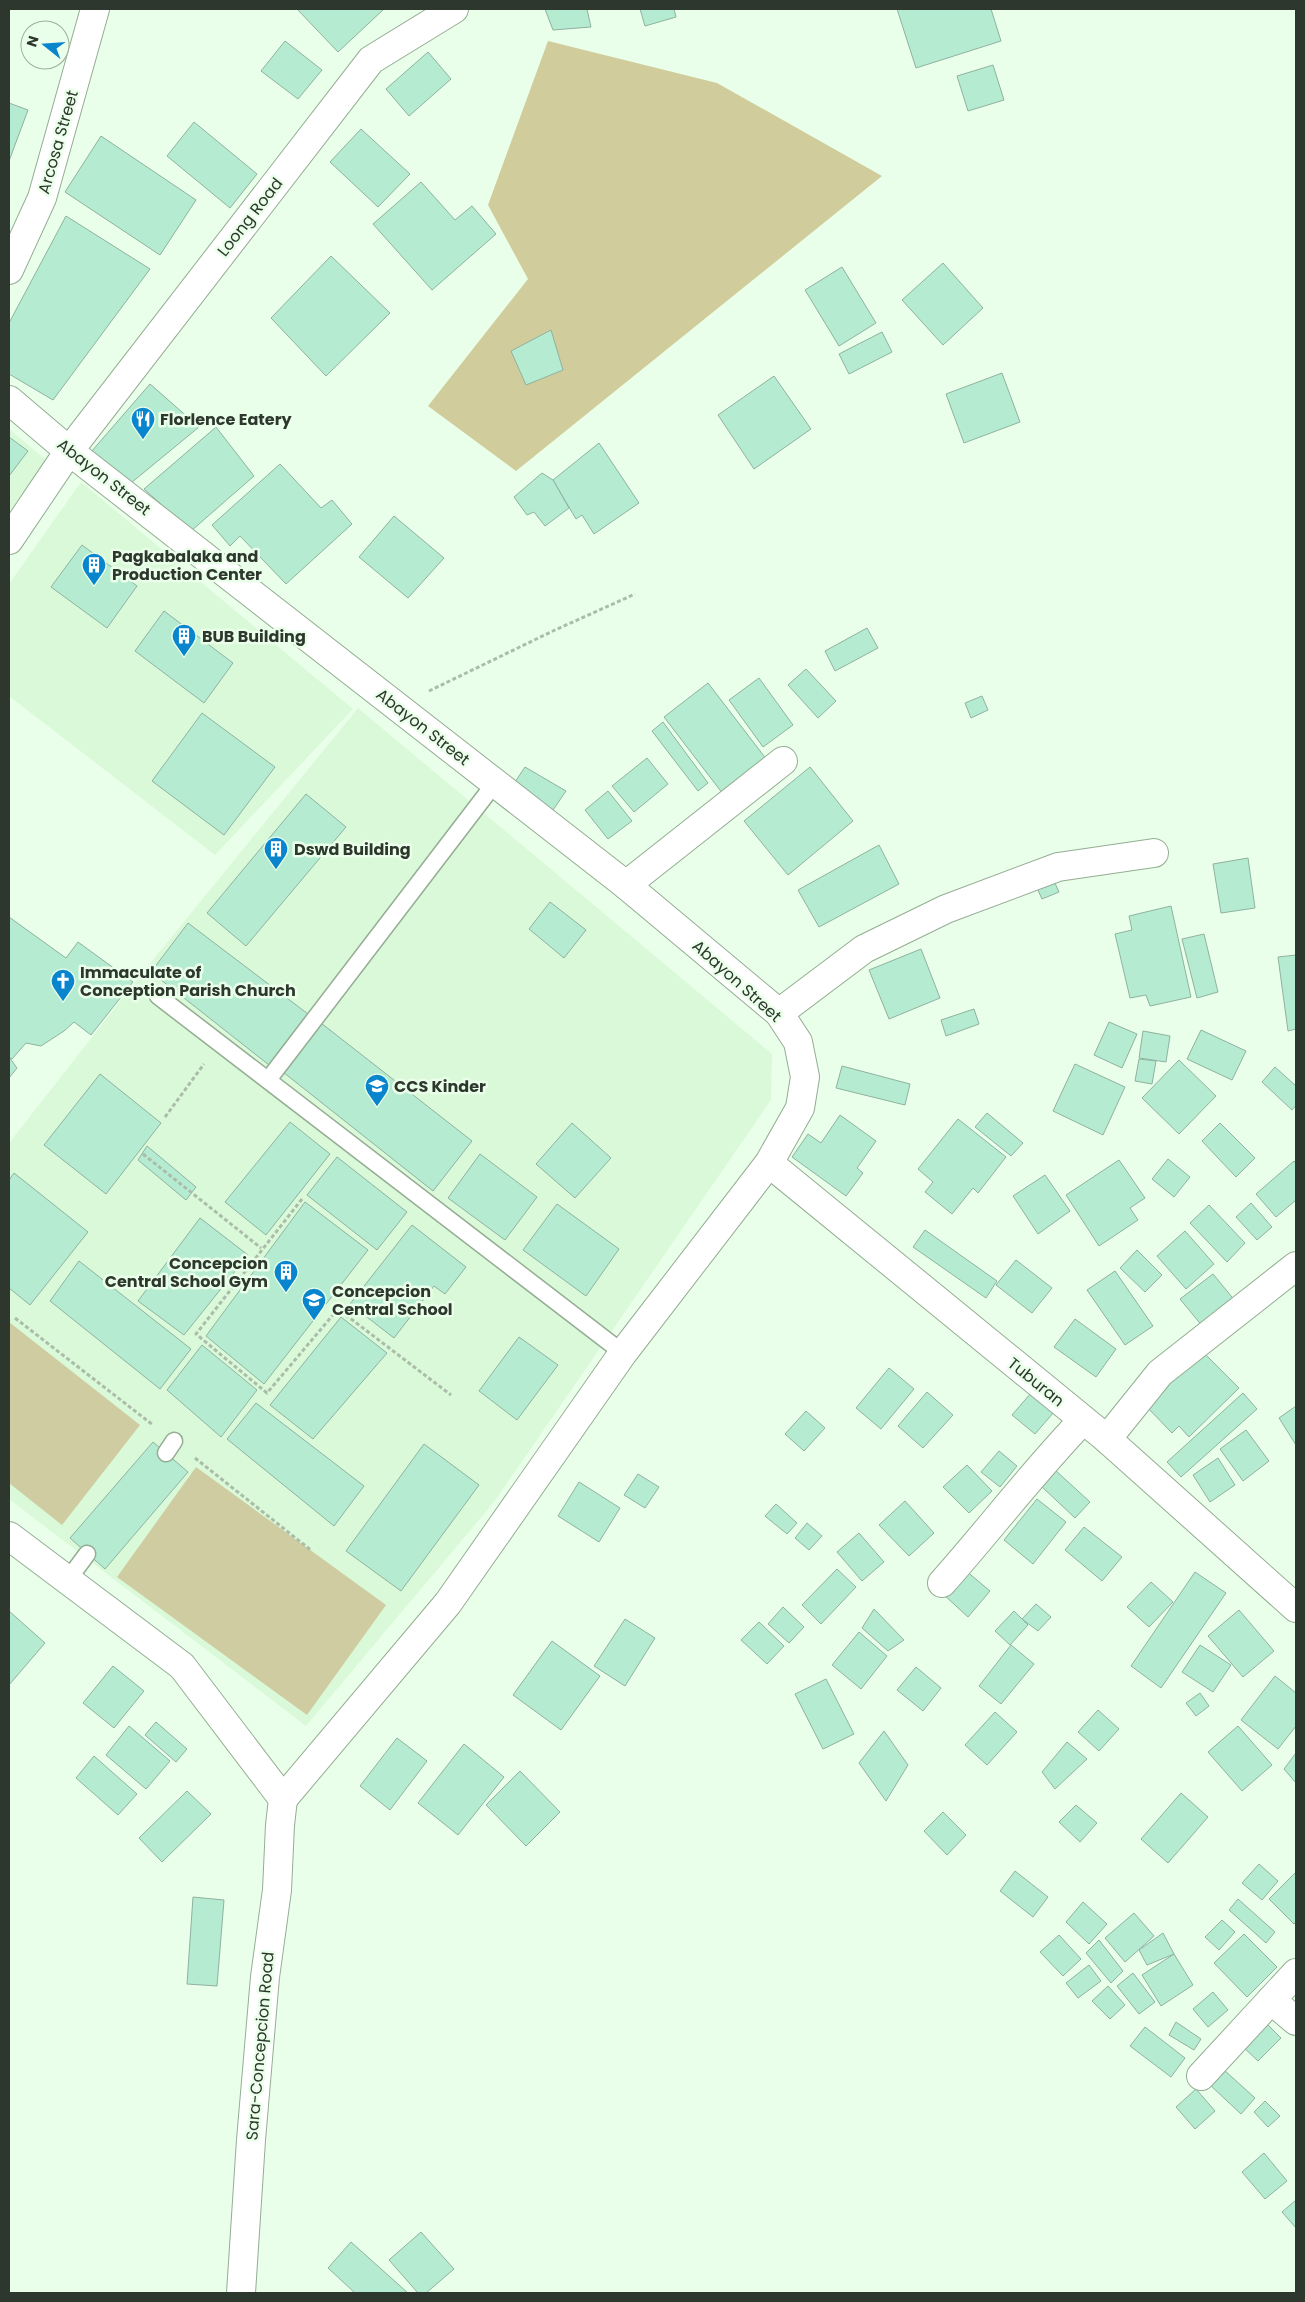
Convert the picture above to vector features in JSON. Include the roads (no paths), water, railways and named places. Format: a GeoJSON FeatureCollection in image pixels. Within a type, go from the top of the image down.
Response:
{"type":"FeatureCollection","features":[{"type":"Feature","properties":{"kind":"street","name":"Arcosa Street"},"geometry":{"type":"LineString","coordinates":[[9,270],[42,198],[95,9]]}},
{"type":"Feature","properties":{"kind":"street","name":"Loong Road"},"geometry":{"type":"LineString","coordinates":[[9,540],[69,451],[371,60],[454,9]]}},
{"type":"Feature","properties":{"kind":"street","name":"Abayon Street"},"geometry":{"type":"LineString","coordinates":[[9,400],[69,451],[626,885],[778,1013],[798,1042],[805,1077],[800,1108],[769,1162]]}},
{"type":"Feature","properties":{"kind":"street"},"geometry":{"type":"LineString","coordinates":[[626,885],[782,761]]}},
{"type":"Feature","properties":{"kind":"street"},"geometry":{"type":"LineString","coordinates":[[778,1013],[864,948],[946,910],[1058,866],[1154,854]]}},
{"type":"Feature","properties":{"kind":"street"},"geometry":{"type":"LineString","coordinates":[[9,1536],[182,1666],[283,1799],[448,1603],[623,1353],[769,1162]]}},
{"type":"Feature","properties":{"kind":"street","name":"Tuburan"},"geometry":{"type":"LineString","coordinates":[[769,1162],[1107,1439],[1296,1608]]}},
{"type":"Feature","properties":{"kind":"street"},"geometry":{"type":"LineString","coordinates":[[1107,1439],[1160,1373],[1296,1266]]}},
{"type":"Feature","properties":{"kind":"street"},"geometry":{"type":"LineString","coordinates":[[942,1583],[994,1525],[1052,1453],[1083,1420]]}},
{"type":"Feature","properties":{"kind":"street","name":"Sara-Concepcion Road"},"geometry":{"type":"LineString","coordinates":[[241,2293],[265,1977],[278,1890],[280,1825],[283,1799]]}},
{"type":"Feature","properties":{"kind":"street"},"geometry":{"type":"LineString","coordinates":[[1201,2076],[1296,1973]]}},
{"type":"Feature","properties":{"kind":"street"},"geometry":{"type":"LineString","coordinates":[[1271,2000],[1296,2021]]}},
{"type":"Feature","properties":{"kind":"lane"},"geometry":{"type":"LineString","coordinates":[[268,1080],[495,783]]}},
{"type":"Feature","properties":{"kind":"lane"},"geometry":{"type":"LineString","coordinates":[[158,996],[623,1353]]}},
{"type":"Feature","properties":{"kind":"lane"},"geometry":{"type":"LineString","coordinates":[[67,1580],[87,1554]]}},
{"type":"Feature","properties":{"kind":"place","name":"Florlence Eatery"},"geometry":{"type":"Point","coordinates":[143,440]}},
{"type":"Feature","properties":{"kind":"place","name":"Pagkabalaka and Production Center"},"geometry":{"type":"Point","coordinates":[94,586]}},
{"type":"Feature","properties":{"kind":"place","name":"BUB Building"},"geometry":{"type":"Point","coordinates":[184,657]}},
{"type":"Feature","properties":{"kind":"place","name":"Dswd Building"},"geometry":{"type":"Point","coordinates":[276,870]}},
{"type":"Feature","properties":{"kind":"place","name":"Immaculate of Conception Parish Church"},"geometry":{"type":"Point","coordinates":[63,1002]}},
{"type":"Feature","properties":{"kind":"place","name":"CCS Kinder"},"geometry":{"type":"Point","coordinates":[377,1107]}},
{"type":"Feature","properties":{"kind":"place","name":"Concepcion Central School Gym"},"geometry":{"type":"Point","coordinates":[286,1293]}},
{"type":"Feature","properties":{"kind":"place","name":"Concepcion Central School"},"geometry":{"type":"Point","coordinates":[314,1321]}}]}
